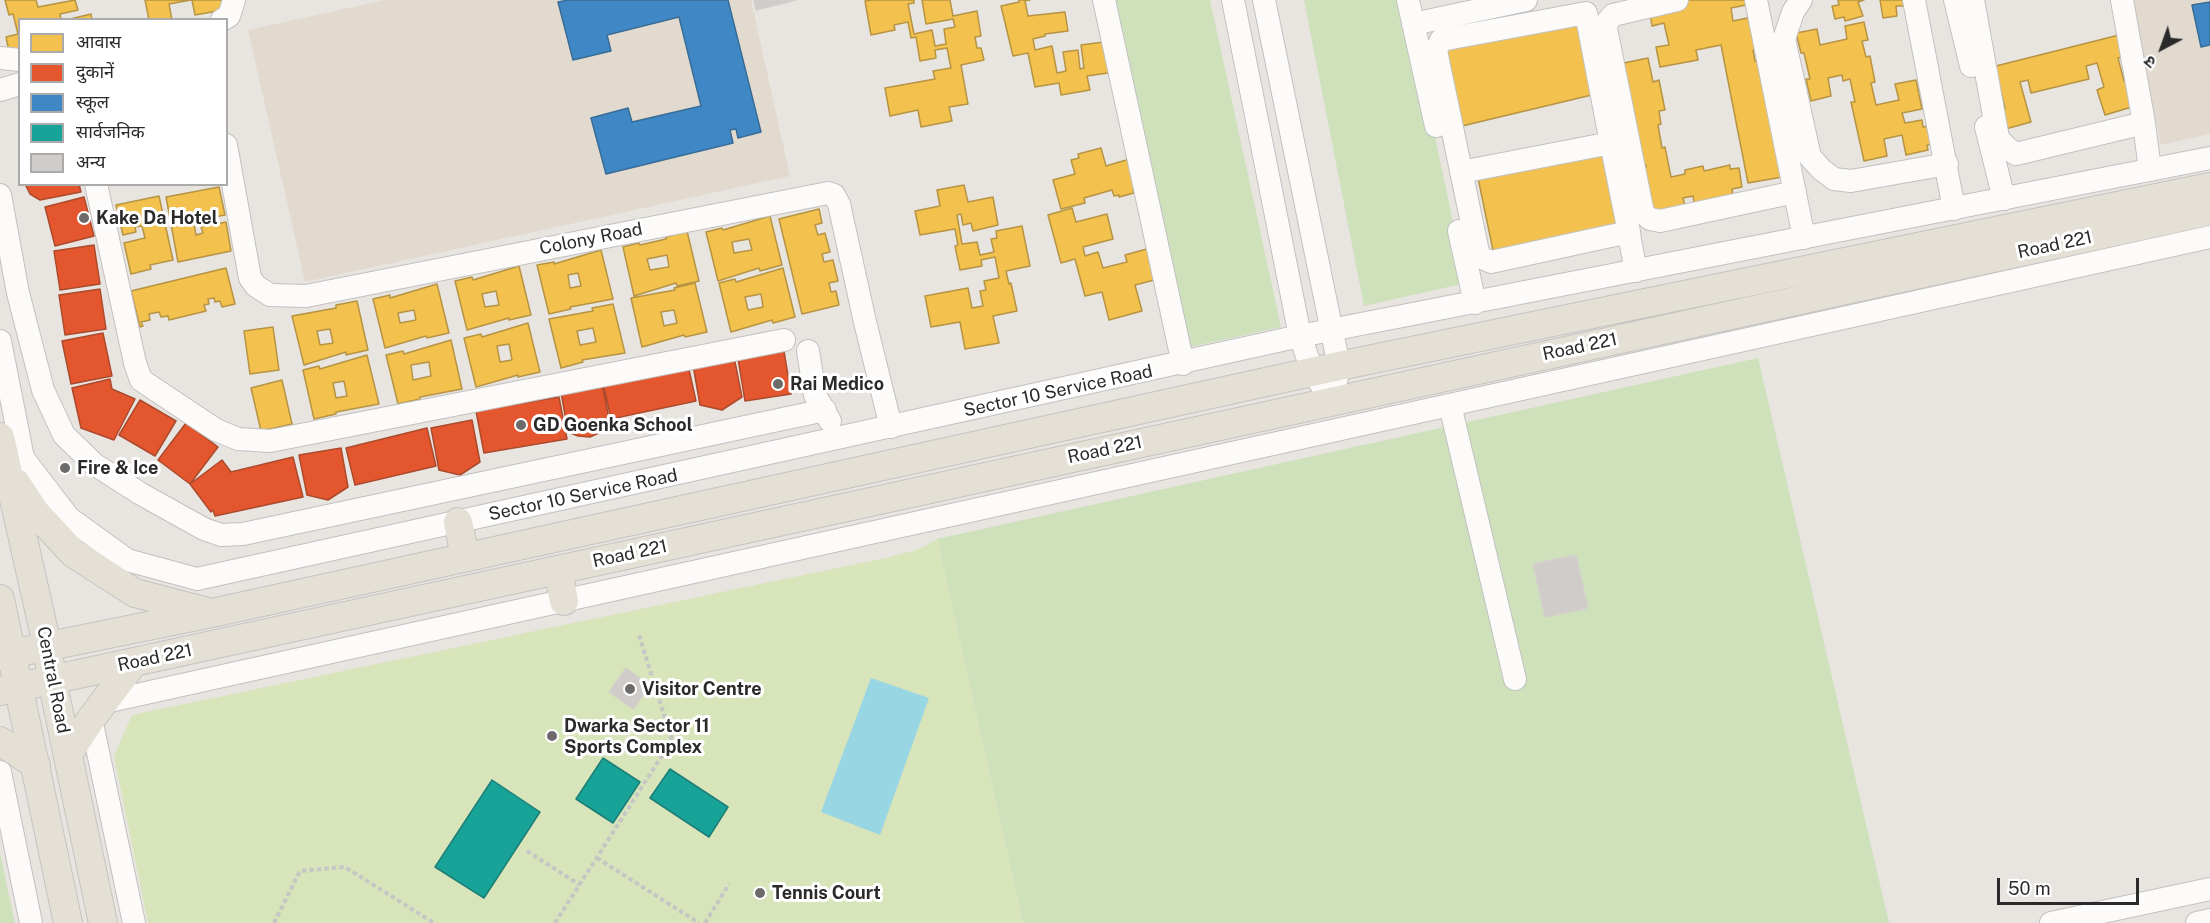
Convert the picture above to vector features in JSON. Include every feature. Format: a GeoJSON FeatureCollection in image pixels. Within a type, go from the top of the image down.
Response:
{"type":"FeatureCollection","features":[{"type":"Feature","properties":{"kind":"main road","name":"Road 221"},"geometry":{"type":"LineString","coordinates":[[6,654],[212,613],[1326,370],[2210,187]]}},
{"type":"Feature","properties":{"kind":"main road","name":"Road 221"},"geometry":{"type":"LineString","coordinates":[[10,689],[2210,211]]}},
{"type":"Feature","properties":{"kind":"main road","name":"Central Road"},"geometry":{"type":"LineString","coordinates":[[0,437],[47,645],[52,680],[103,923]]}},
{"type":"Feature","properties":{"kind":"main road"},"geometry":{"type":"LineString","coordinates":[[7,469],[35,512],[74,553],[135,593],[212,613]]}},
{"type":"Feature","properties":{"kind":"main road"},"geometry":{"type":"LineString","coordinates":[[458,522],[465,557]]}},
{"type":"Feature","properties":{"kind":"main road"},"geometry":{"type":"LineString","coordinates":[[558,570],[564,601]]}},
{"type":"Feature","properties":{"kind":"main road","name":"Central Road"},"geometry":{"type":"LineString","coordinates":[[0,599],[10,689],[36,765],[68,923]]}},
{"type":"Feature","properties":{"kind":"main road"},"geometry":{"type":"LineString","coordinates":[[68,754],[134,662]]}},
{"type":"Feature","properties":{"kind":"main road"},"geometry":{"type":"LineString","coordinates":[[0,741],[36,765]]}},
{"type":"Feature","properties":{"kind":"street"},"geometry":{"type":"LineString","coordinates":[[226,18],[229,16],[234,0]]}},
{"type":"Feature","properties":{"kind":"street"},"geometry":{"type":"LineString","coordinates":[[1104,0],[1183,364]]}},
{"type":"Feature","properties":{"kind":"street"},"geometry":{"type":"LineString","coordinates":[[1233,0],[1300,336],[1326,370]]}},
{"type":"Feature","properties":{"kind":"street"},"geometry":{"type":"LineString","coordinates":[[1264,0],[1332,330],[1326,370],[1332,400]]}},
{"type":"Feature","properties":{"kind":"street"},"geometry":{"type":"LineString","coordinates":[[1408,0],[1475,303]]}},
{"type":"Feature","properties":{"kind":"street"},"geometry":{"type":"LineString","coordinates":[[1413,24],[1526,0]]}},
{"type":"Feature","properties":{"kind":"street"},"geometry":{"type":"LineString","coordinates":[[1677,0],[1613,15],[1607,22],[1606,29],[1643,213],[1650,219],[1660,221],[1795,192]]}},
{"type":"Feature","properties":{"kind":"street"},"geometry":{"type":"LineString","coordinates":[[1756,0],[1804,238]]}},
{"type":"Feature","properties":{"kind":"street"},"geometry":{"type":"LineString","coordinates":[[1800,0],[1793,12],[1784,39],[1810,157],[1816,164],[1833,179],[1851,181],[1947,164]]}},
{"type":"Feature","properties":{"kind":"street"},"geometry":{"type":"LineString","coordinates":[[1914,0],[1954,209]]}},
{"type":"Feature","properties":{"kind":"street"},"geometry":{"type":"LineString","coordinates":[[1955,0],[2004,199]]}},
{"type":"Feature","properties":{"kind":"street"},"geometry":{"type":"LineString","coordinates":[[1973,0],[1998,138],[2007,148],[2016,154],[2145,123]]}},
{"type":"Feature","properties":{"kind":"street"},"geometry":{"type":"LineString","coordinates":[[2122,0],[2145,123],[2150,170]]}},
{"type":"Feature","properties":{"kind":"street"},"geometry":{"type":"LineString","coordinates":[[1629,231],[1491,262],[1482,258],[1478,252],[1436,51],[1441,40],[1584,7],[1629,231],[1636,272]]}},
{"type":"Feature","properties":{"kind":"street"},"geometry":{"type":"LineString","coordinates":[[0,58],[18,60]]}},
{"type":"Feature","properties":{"kind":"street"},"geometry":{"type":"LineString","coordinates":[[0,90],[18,85]]}},
{"type":"Feature","properties":{"kind":"street"},"geometry":{"type":"LineString","coordinates":[[1461,171],[1611,143]]}},
{"type":"Feature","properties":{"kind":"street","name":"Colony Road"},"geometry":{"type":"LineString","coordinates":[[228,157],[250,278],[256,286],[270,295],[306,296],[828,193],[834,195],[839,204],[891,427]]}},
{"type":"Feature","properties":{"kind":"street","name":"Sector 10 Service Road"},"geometry":{"type":"LineString","coordinates":[[0,341],[23,458],[69,518],[127,560],[196,579],[1183,364],[1300,336],[2210,158]]}},
{"type":"Feature","properties":{"kind":"street"},"geometry":{"type":"LineString","coordinates":[[96,186],[135,363],[141,381],[216,430],[238,439],[270,441],[784,340]]}},
{"type":"Feature","properties":{"kind":"street"},"geometry":{"type":"LineString","coordinates":[[0,195],[18,293],[43,390],[64,435],[94,464],[141,494],[204,529],[221,535],[243,534],[825,410]]}},
{"type":"Feature","properties":{"kind":"street"},"geometry":{"type":"LineString","coordinates":[[134,923],[98,711],[564,601],[2210,237]]}},
{"type":"Feature","properties":{"kind":"street"},"geometry":{"type":"LineString","coordinates":[[808,351],[814,395],[825,410],[838,439]]}},
{"type":"Feature","properties":{"kind":"street"},"geometry":{"type":"LineString","coordinates":[[1449,405],[1515,679]]}},
{"type":"Feature","properties":{"kind":"street"},"geometry":{"type":"LineString","coordinates":[[0,772],[31,923]]}},
{"type":"Feature","properties":{"kind":"street"},"geometry":{"type":"LineString","coordinates":[[2051,923],[2210,889]]}},
{"type":"Feature","properties":{"kind":"street"},"geometry":{"type":"LineString","coordinates":[[2197,923],[2210,920]]}},
{"type":"Feature","properties":{"kind":"path"},"geometry":{"type":"LineString","coordinates":[[555,923],[672,740],[639,635]]}},
{"type":"Feature","properties":{"kind":"path"},"geometry":{"type":"LineString","coordinates":[[527,851],[579,885]]}},
{"type":"Feature","properties":{"kind":"path"},"geometry":{"type":"LineString","coordinates":[[597,858],[699,923]]}},
{"type":"Feature","properties":{"kind":"path"},"geometry":{"type":"LineString","coordinates":[[274,923],[300,871],[345,867],[434,923]]}},
{"type":"Feature","properties":{"kind":"path"},"geometry":{"type":"LineString","coordinates":[[705,923],[729,884]]}},
{"type":"Feature","properties":{"kind":"shaded area"},"geometry":{"type":"Polygon","coordinates":[[[385,0],[751,0],[790,176],[305,282],[248,30],[385,0]]]}},
{"type":"Feature","properties":{"kind":"shaded area"},"geometry":{"type":"Polygon","coordinates":[[[2131,0],[2210,0],[2210,134],[2161,145],[2131,0]]]}},
{"type":"Feature","properties":{"kind":"green space"},"geometry":{"type":"Polygon","coordinates":[[[1114,0],[1210,0],[1281,327],[1190,347],[1114,0]]]}},
{"type":"Feature","properties":{"kind":"green space"},"geometry":{"type":"Polygon","coordinates":[[[1304,0],[1406,0],[1466,283],[1364,306],[1304,0]]]}},
{"type":"Feature","properties":{"kind":"green space"},"geometry":{"type":"Polygon","coordinates":[[[1758,358],[1889,923],[1023,923],[937,539],[1758,358]]]}},
{"type":"Feature","properties":{"kind":"green space","name":"Dwarka Sector 11 Sports Complex"},"geometry":{"type":"Polygon","coordinates":[[[937,539],[1023,923],[148,923],[114,756],[132,715],[890,557],[920,549],[937,539]]]}},
{"type":"Feature","properties":{"kind":"green space"},"geometry":{"type":"Polygon","coordinates":[[[0,853],[15,923],[0,923],[0,853]]]}},
{"type":"Feature","properties":{"kind":"water"},"geometry":{"type":"Polygon","coordinates":[[[871,678],[929,698],[880,835],[821,812],[871,678]]]}},
{"type":"Feature","properties":{"kind":"building: आवास"},"geometry":{"type":"Polygon","coordinates":[[[5,0],[36,0],[38,7],[75,0],[78,10],[60,14],[61,18],[18,18],[18,34],[13,14],[9,15],[5,0]]]}},
{"type":"Feature","properties":{"kind":"building: आवास"},"geometry":{"type":"Polygon","coordinates":[[[145,0],[191,0],[169,4],[172,18],[149,18],[145,0]]]}},
{"type":"Feature","properties":{"kind":"building: आवास"},"geometry":{"type":"Polygon","coordinates":[[[192,0],[227,0],[229,9],[195,15],[192,0]]]}},
{"type":"Feature","properties":{"kind":"building: आवास"},"geometry":{"type":"Polygon","coordinates":[[[914,0],[914,3],[908,4],[914,34],[932,30],[935,46],[946,44],[944,29],[955,27],[953,19],[926,24],[922,0],[950,0],[953,16],[977,11],[981,36],[975,37],[977,48],[981,48],[984,60],[961,65],[968,104],[949,107],[952,121],[921,127],[918,110],[890,116],[885,88],[935,79],[933,71],[951,68],[947,48],[935,50],[936,58],[920,61],[916,37],[911,38],[908,22],[894,25],[895,30],[871,35],[865,1],[914,0]]]}},
{"type":"Feature","properties":{"kind":"building: आवास"},"geometry":{"type":"Polygon","coordinates":[[[1019,0],[1030,0],[1025,1],[1028,16],[1065,12],[1068,31],[1045,34],[1045,36],[1033,39],[1035,50],[1052,46],[1057,73],[1066,71],[1063,52],[1078,50],[1080,69],[1084,68],[1081,45],[1111,41],[1115,72],[1087,76],[1090,90],[1061,95],[1059,83],[1035,87],[1028,53],[1013,56],[1001,6],[1019,2],[1019,0]]]}},
{"type":"Feature","properties":{"kind":"building: आवास"},"geometry":{"type":"Polygon","coordinates":[[[1686,0],[1745,0],[1746,5],[1731,8],[1733,21],[1757,16],[1763,49],[1753,50],[1755,61],[1765,59],[1788,176],[1748,183],[1721,45],[1696,50],[1698,60],[1660,67],[1656,47],[1669,45],[1664,23],[1652,26],[1649,7],[1686,0]]]}},
{"type":"Feature","properties":{"kind":"building: आवास"},"geometry":{"type":"Polygon","coordinates":[[[1838,0],[1864,0],[1858,2],[1863,16],[1845,21],[1844,17],[1835,19],[1832,6],[1839,5],[1838,0]]]}},
{"type":"Feature","properties":{"kind":"building: आवास"},"geometry":{"type":"Polygon","coordinates":[[[1880,0],[1904,0],[1905,6],[1896,6],[1897,16],[1883,18],[1880,0]]]}},
{"type":"Feature","properties":{"kind":"building: आवास"},"geometry":{"type":"Polygon","coordinates":[[[91,14],[92,18],[74,18],[91,14]]]}},
{"type":"Feature","properties":{"kind":"building: आवास"},"geometry":{"type":"Polygon","coordinates":[[[1582,17],[1600,93],[1462,126],[1444,49],[1582,17]]]}},
{"type":"Feature","properties":{"kind":"building: आवास"},"geometry":{"type":"Polygon","coordinates":[[[1864,22],[1868,40],[1862,41],[1866,57],[1870,56],[1875,82],[1871,83],[1876,105],[1899,100],[1895,84],[1916,80],[1922,109],[1902,113],[1905,123],[1922,120],[1923,127],[1928,126],[1933,144],[1927,145],[1928,150],[1906,155],[1902,135],[1884,139],[1887,156],[1864,161],[1851,102],[1855,102],[1850,79],[1843,81],[1842,75],[1828,78],[1831,96],[1811,101],[1806,79],[1810,79],[1804,53],[1801,53],[1796,33],[1817,29],[1820,45],[1847,39],[1845,26],[1864,22]]]}},
{"type":"Feature","properties":{"kind":"building: आवास"},"geometry":{"type":"Polygon","coordinates":[[[18,34],[18,54],[10,56],[6,37],[18,34]]]}},
{"type":"Feature","properties":{"kind":"building: आवास"},"geometry":{"type":"Polygon","coordinates":[[[2123,34],[2129,55],[2118,58],[2124,81],[2127,80],[2135,106],[2105,115],[2097,90],[2104,87],[2097,63],[2086,66],[2089,79],[2031,93],[2028,80],[2020,82],[2031,122],[2002,130],[1996,111],[2005,108],[2000,88],[1988,68],[2123,34]]]}},
{"type":"Feature","properties":{"kind":"building: आवास"},"geometry":{"type":"Polygon","coordinates":[[[1648,58],[1653,82],[1659,80],[1665,110],[1659,111],[1661,124],[1658,125],[1671,177],[1685,174],[1685,170],[1703,166],[1704,171],[1730,165],[1730,169],[1739,168],[1742,187],[1732,189],[1733,196],[1694,203],[1693,196],[1683,198],[1685,206],[1649,213],[1640,168],[1646,165],[1637,167],[1619,64],[1648,58]]]}},
{"type":"Feature","properties":{"kind":"building: आवास"},"geometry":{"type":"Polygon","coordinates":[[[1101,148],[1106,166],[1133,158],[1142,188],[1119,197],[1119,195],[1114,196],[1112,190],[1084,198],[1085,203],[1061,209],[1053,180],[1075,174],[1071,160],[1079,158],[1078,154],[1101,148]]]}},
{"type":"Feature","properties":{"kind":"building: आवास"},"geometry":{"type":"Polygon","coordinates":[[[1607,151],[1622,227],[1494,255],[1478,178],[1607,151]]]}},
{"type":"Feature","properties":{"kind":"building: आवास"},"geometry":{"type":"Polygon","coordinates":[[[964,185],[968,202],[993,197],[998,225],[973,231],[971,223],[963,225],[961,214],[957,215],[962,244],[977,242],[980,255],[994,252],[991,239],[997,238],[996,231],[1022,226],[1030,266],[1006,271],[1017,311],[993,316],[999,343],[965,349],[960,322],[931,327],[925,296],[968,288],[972,308],[983,306],[980,291],[986,290],[984,281],[999,278],[995,257],[981,260],[982,266],[960,270],[955,246],[958,245],[955,229],[920,235],[915,211],[940,206],[937,190],[964,185]]]}},
{"type":"Feature","properties":{"kind":"building: आवास"},"geometry":{"type":"Polygon","coordinates":[[[219,187],[225,215],[204,219],[203,216],[193,218],[196,235],[203,233],[201,227],[226,222],[231,251],[178,262],[166,197],[219,187]]]}},
{"type":"Feature","properties":{"kind":"building: आवास"},"geometry":{"type":"Polygon","coordinates":[[[159,196],[173,260],[150,265],[151,269],[131,274],[124,243],[145,238],[142,226],[135,227],[136,232],[123,235],[116,205],[159,196]]]}},
{"type":"Feature","properties":{"kind":"building: आवास"},"geometry":{"type":"Polygon","coordinates":[[[1072,208],[1076,222],[1107,214],[1113,239],[1083,247],[1085,256],[1098,252],[1103,268],[1127,262],[1125,255],[1154,247],[1162,278],[1135,285],[1142,311],[1109,320],[1102,292],[1085,296],[1075,259],[1061,263],[1048,215],[1072,208]]]}},
{"type":"Feature","properties":{"kind":"building: आवास"},"geometry":{"type":"Polygon","coordinates":[[[819,209],[822,223],[815,225],[818,235],[825,233],[830,252],[822,254],[824,262],[833,260],[838,281],[829,283],[831,292],[836,291],[839,305],[802,314],[779,219],[819,209]]]}},
{"type":"Feature","properties":{"kind":"building: आवास"},"geometry":{"type":"Polygon","coordinates":[[[770,216],[782,265],[760,271],[759,268],[718,281],[706,232],[722,228],[723,230],[770,216]],[[749,239],[732,242],[734,253],[752,250],[749,239]]]}},
{"type":"Feature","properties":{"kind":"building: आवास"},"geometry":{"type":"Polygon","coordinates":[[[687,231],[699,281],[677,286],[676,283],[634,296],[623,247],[666,239],[666,237],[687,231]],[[667,255],[647,259],[650,270],[669,267],[667,255]]]}},
{"type":"Feature","properties":{"kind":"building: आवास"},"geometry":{"type":"Polygon","coordinates":[[[601,250],[613,299],[570,307],[571,309],[549,314],[537,265],[554,262],[554,264],[601,250]],[[578,273],[568,275],[570,288],[581,286],[578,273]]]}},
{"type":"Feature","properties":{"kind":"building: आवास"},"geometry":{"type":"Polygon","coordinates":[[[519,266],[531,315],[509,320],[509,318],[467,330],[455,281],[472,277],[473,280],[519,266]],[[496,291],[482,294],[485,307],[499,305],[496,291]]]}},
{"type":"Feature","properties":{"kind":"building: आवास"},"geometry":{"type":"Polygon","coordinates":[[[226,268],[235,304],[222,307],[220,301],[215,302],[214,298],[208,299],[209,304],[204,305],[206,311],[169,320],[168,316],[161,317],[159,312],[149,314],[150,320],[141,322],[143,326],[140,327],[131,291],[226,268]]]}},
{"type":"Feature","properties":{"kind":"building: आवास"},"geometry":{"type":"Polygon","coordinates":[[[783,268],[795,317],[773,323],[772,320],[731,332],[719,283],[735,279],[736,282],[783,268]],[[761,294],[745,297],[748,310],[763,307],[761,294]]]}},
{"type":"Feature","properties":{"kind":"building: आवास"},"geometry":{"type":"Polygon","coordinates":[[[695,283],[707,332],[685,337],[684,335],[642,347],[631,298],[675,290],[674,288],[695,283]],[[674,310],[661,312],[664,326],[677,323],[674,310]]]}},
{"type":"Feature","properties":{"kind":"building: आवास"},"geometry":{"type":"Polygon","coordinates":[[[437,284],[449,333],[427,338],[426,336],[385,348],[373,299],[390,295],[390,298],[437,284]],[[414,310],[398,313],[400,323],[416,320],[414,310]]]}},
{"type":"Feature","properties":{"kind":"building: आवास"},"geometry":{"type":"Polygon","coordinates":[[[357,301],[368,350],[346,355],[346,352],[304,365],[292,316],[336,308],[336,305],[357,301]],[[330,329],[317,331],[320,345],[333,343],[330,329]]]}},
{"type":"Feature","properties":{"kind":"building: आवास"},"geometry":{"type":"Polygon","coordinates":[[[613,304],[625,353],[582,360],[583,362],[561,368],[549,319],[593,311],[592,308],[613,304]],[[593,328],[577,331],[580,345],[596,342],[593,328]]]}},
{"type":"Feature","properties":{"kind":"building: आवास"},"geometry":{"type":"Polygon","coordinates":[[[528,323],[540,372],[518,377],[518,375],[476,387],[464,338],[481,334],[482,337],[528,323]],[[509,344],[497,346],[500,362],[512,360],[509,344]]]}},
{"type":"Feature","properties":{"kind":"building: आवास"},"geometry":{"type":"Polygon","coordinates":[[[273,327],[279,370],[250,374],[244,331],[273,327]]]}},
{"type":"Feature","properties":{"kind":"building: आवास"},"geometry":{"type":"Polygon","coordinates":[[[451,340],[462,389],[398,404],[386,355],[403,351],[404,354],[451,340]],[[429,362],[411,365],[413,380],[431,376],[429,362]]]}},
{"type":"Feature","properties":{"kind":"building: आवास"},"geometry":{"type":"Polygon","coordinates":[[[367,355],[379,404],[336,412],[336,414],[314,419],[303,370],[319,366],[320,369],[367,355]],[[344,381],[333,383],[336,398],[347,396],[344,381]]]}},
{"type":"Feature","properties":{"kind":"building: आवास"},"geometry":{"type":"Polygon","coordinates":[[[282,380],[292,424],[261,431],[251,388],[282,380]]]}},
{"type":"Feature","properties":{"kind":"building: दुकानें"},"geometry":{"type":"Polygon","coordinates":[[[26,186],[80,186],[81,192],[40,200],[30,194],[26,186]]]}},
{"type":"Feature","properties":{"kind":"building: दुकानें"},"geometry":{"type":"Polygon","coordinates":[[[84,197],[94,236],[55,246],[45,207],[84,197]]]}},
{"type":"Feature","properties":{"kind":"building: दुकानें"},"geometry":{"type":"Polygon","coordinates":[[[94,245],[100,284],[60,290],[54,251],[94,245]]]}},
{"type":"Feature","properties":{"kind":"building: दुकानें"},"geometry":{"type":"Polygon","coordinates":[[[100,289],[106,329],[65,335],[59,295],[100,289]]]}},
{"type":"Feature","properties":{"kind":"building: दुकानें"},"geometry":{"type":"Polygon","coordinates":[[[103,333],[112,376],[71,384],[62,341],[103,333]]]}},
{"type":"Feature","properties":{"kind":"building: दुकानें"},"geometry":{"type":"Polygon","coordinates":[[[784,351],[791,394],[745,401],[738,359],[784,351]]]}},
{"type":"Feature","properties":{"kind":"building: दुकानें"},"geometry":{"type":"Polygon","coordinates":[[[734,357],[742,397],[722,410],[700,405],[693,365],[734,357]]]}},
{"type":"Feature","properties":{"kind":"building: दुकानें"},"geometry":{"type":"Polygon","coordinates":[[[688,365],[696,401],[611,419],[603,383],[688,365]]]}},
{"type":"Feature","properties":{"kind":"building: दुकानें"},"geometry":{"type":"Polygon","coordinates":[[[110,379],[112,389],[135,399],[114,440],[81,428],[72,388],[110,379]]]}},
{"type":"Feature","properties":{"kind":"building: दुकानें"},"geometry":{"type":"Polygon","coordinates":[[[602,384],[610,424],[601,432],[590,437],[568,432],[561,392],[602,384]]]}},
{"type":"Feature","properties":{"kind":"building: दुकानें","name":"GD Goenka School"},"geometry":{"type":"Polygon","coordinates":[[[559,397],[567,439],[484,453],[476,411],[559,397]]]}},
{"type":"Feature","properties":{"kind":"building: दुकानें"},"geometry":{"type":"Polygon","coordinates":[[[140,400],[176,421],[155,456],[119,435],[140,400]]]}},
{"type":"Feature","properties":{"kind":"building: दुकानें"},"geometry":{"type":"Polygon","coordinates":[[[472,420],[480,462],[460,475],[439,470],[431,428],[472,420]]]}},
{"type":"Feature","properties":{"kind":"building: दुकानें"},"geometry":{"type":"Polygon","coordinates":[[[186,423],[218,447],[190,484],[158,460],[186,423]]]}},
{"type":"Feature","properties":{"kind":"building: दुकानें"},"geometry":{"type":"Polygon","coordinates":[[[427,428],[436,466],[355,485],[346,448],[427,428]]]}},
{"type":"Feature","properties":{"kind":"building: दुकानें"},"geometry":{"type":"Polygon","coordinates":[[[341,448],[348,487],[328,500],[307,495],[299,455],[341,448]]]}},
{"type":"Feature","properties":{"kind":"building: दुकानें"},"geometry":{"type":"Polygon","coordinates":[[[293,457],[303,497],[215,516],[213,510],[211,512],[190,484],[222,460],[231,472],[293,457]]]}},
{"type":"Feature","properties":{"kind":"building: स्कूल"},"geometry":{"type":"Polygon","coordinates":[[[568,0],[728,0],[761,132],[738,138],[736,129],[730,130],[733,143],[606,174],[591,118],[628,108],[632,122],[701,106],[679,17],[607,35],[611,51],[573,60],[558,2],[568,0]]]}},
{"type":"Feature","properties":{"kind":"building: स्कूल"},"geometry":{"type":"Polygon","coordinates":[[[2210,2],[2210,45],[2201,47],[2192,5],[2210,2]]]}},
{"type":"Feature","properties":{"kind":"building: सार्वजनिक"},"geometry":{"type":"Polygon","coordinates":[[[603,758],[640,782],[613,823],[576,799],[603,758]]]}},
{"type":"Feature","properties":{"kind":"building: सार्वजनिक"},"geometry":{"type":"Polygon","coordinates":[[[670,769],[728,807],[709,837],[650,798],[670,769]]]}},
{"type":"Feature","properties":{"kind":"building: सार्वजनिक"},"geometry":{"type":"Polygon","coordinates":[[[492,780],[540,812],[484,898],[435,867],[492,780]]]}},
{"type":"Feature","properties":{"kind":"building: अन्य"},"geometry":{"type":"Polygon","coordinates":[[[754,0],[796,0],[756,10],[754,0]]]}},
{"type":"Feature","properties":{"kind":"building: अन्य"},"geometry":{"type":"Polygon","coordinates":[[[1576,555],[1588,608],[1545,617],[1533,564],[1576,555]]]}},
{"type":"Feature","properties":{"kind":"building: अन्य","name":"Visitor Centre"},"geometry":{"type":"Polygon","coordinates":[[[626,668],[650,686],[633,709],[609,692],[626,668]]]}},
{"type":"Feature","properties":{"kind":"place","name":"Kake Da Hotel"},"geometry":{"type":"Point","coordinates":[84,218]}},
{"type":"Feature","properties":{"kind":"place","name":"Rai Medico"},"geometry":{"type":"Point","coordinates":[778,384]}},
{"type":"Feature","properties":{"kind":"place","name":"GD Goenka School"},"geometry":{"type":"Point","coordinates":[521,425]}},
{"type":"Feature","properties":{"kind":"place","name":"Fire & Ice"},"geometry":{"type":"Point","coordinates":[65,468]}},
{"type":"Feature","properties":{"kind":"place","name":"Visitor Centre"},"geometry":{"type":"Point","coordinates":[630,689]}},
{"type":"Feature","properties":{"kind":"place","name":"Dwarka Sector 11 Sports Complex"},"geometry":{"type":"Point","coordinates":[552,736]}},
{"type":"Feature","properties":{"kind":"place","name":"Tennis Court"},"geometry":{"type":"Point","coordinates":[760,893]}}]}
